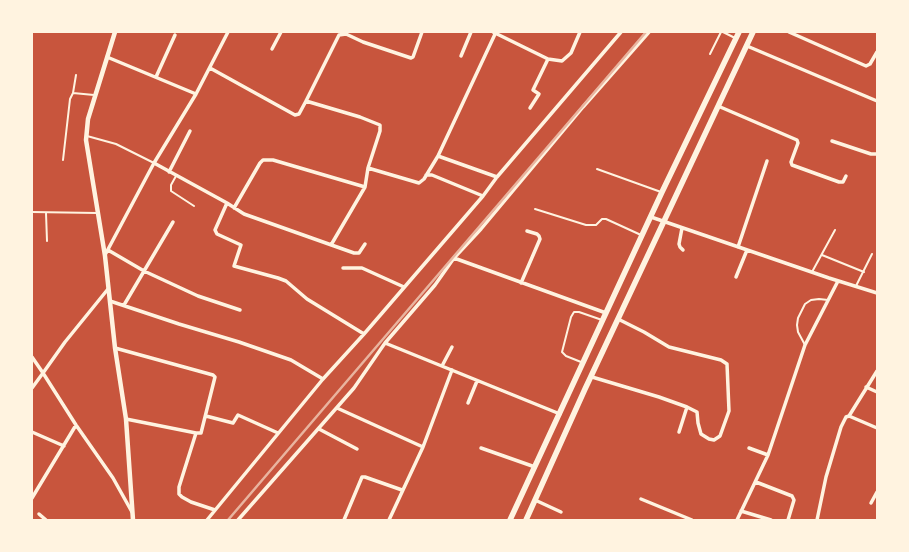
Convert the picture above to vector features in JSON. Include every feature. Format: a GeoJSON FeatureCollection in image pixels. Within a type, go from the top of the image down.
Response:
{"type":"FeatureCollection","features":[{"type":"Feature","properties":{"kind":"main road"},"geometry":{"type":"LineString","coordinates":[[510,520],[560,414],[582,363],[738,32]]}},
{"type":"Feature","properties":{"kind":"main road"},"geometry":{"type":"LineString","coordinates":[[526,520],[585,389],[592,377],[753,32]]}},
{"type":"Feature","properties":{"kind":"street"},"geometry":{"type":"LineString","coordinates":[[115,32],[88,119],[87,136],[105,256],[115,348],[126,419],[133,520]]}},
{"type":"Feature","properties":{"kind":"street"},"geometry":{"type":"LineString","coordinates":[[105,256],[154,163],[196,94],[228,32]]}},
{"type":"Feature","properties":{"kind":"street"},"geometry":{"type":"LineString","coordinates":[[272,49],[281,32]]}},
{"type":"Feature","properties":{"kind":"street"},"geometry":{"type":"LineString","coordinates":[[210,68],[295,115],[299,114],[306,101],[338,35],[346,34],[363,42],[411,58],[413,57],[422,32]]}},
{"type":"Feature","properties":{"kind":"street"},"geometry":{"type":"LineString","coordinates":[[462,56],[472,32]]}},
{"type":"Feature","properties":{"kind":"street"},"geometry":{"type":"LineString","coordinates":[[368,168],[419,183],[424,179],[438,156],[495,32],[548,59],[562,61],[571,53],[580,32]]}},
{"type":"Feature","properties":{"kind":"street"},"geometry":{"type":"LineString","coordinates":[[207,520],[323,379],[364,334],[483,196],[497,177],[621,32]]}},
{"type":"Feature","properties":{"kind":"street"},"geometry":{"type":"LineString","coordinates":[[238,520],[354,388],[385,343],[435,284],[454,258],[481,229],[649,32]]}},
{"type":"Feature","properties":{"kind":"street"},"geometry":{"type":"LineString","coordinates":[[789,32],[866,66],[870,64],[877,52]]}},
{"type":"Feature","properties":{"kind":"street"},"geometry":{"type":"LineString","coordinates":[[156,77],[174,35]]}},
{"type":"Feature","properties":{"kind":"street"},"geometry":{"type":"LineString","coordinates":[[747,46],[877,102]]}},
{"type":"Feature","properties":{"kind":"street"},"geometry":{"type":"LineString","coordinates":[[107,57],[196,94]]}},
{"type":"Feature","properties":{"kind":"street"},"geometry":{"type":"LineString","coordinates":[[530,108],[538,94],[534,90],[548,59]]}},
{"type":"Feature","properties":{"kind":"street"},"geometry":{"type":"LineString","coordinates":[[306,101],[360,117],[380,126],[380,131],[368,168],[365,187],[331,245]]}},
{"type":"Feature","properties":{"kind":"street"},"geometry":{"type":"LineString","coordinates":[[718,106],[797,140],[798,143],[791,162],[792,165],[839,182],[843,182],[846,176]]}},
{"type":"Feature","properties":{"kind":"street"},"geometry":{"type":"LineString","coordinates":[[169,172],[190,131]]}},
{"type":"Feature","properties":{"kind":"street"},"geometry":{"type":"LineString","coordinates":[[832,141],[871,154],[877,154]]}},
{"type":"Feature","properties":{"kind":"street"},"geometry":{"type":"LineString","coordinates":[[438,156],[497,177]]}},
{"type":"Feature","properties":{"kind":"street"},"geometry":{"type":"LineString","coordinates":[[234,208],[263,160],[273,160],[365,187]]}},
{"type":"Feature","properties":{"kind":"street"},"geometry":{"type":"LineString","coordinates":[[738,247],[767,161]]}},
{"type":"Feature","properties":{"kind":"street"},"geometry":{"type":"LineString","coordinates":[[154,163],[244,214],[354,253],[359,253],[365,244]]}},
{"type":"Feature","properties":{"kind":"street"},"geometry":{"type":"LineString","coordinates":[[426,175],[432,175],[483,196]]}},
{"type":"Feature","properties":{"kind":"street"},"geometry":{"type":"LineString","coordinates":[[227,203],[215,230],[218,234],[241,245],[234,266],[286,281],[307,299],[364,334]]}},
{"type":"Feature","properties":{"kind":"street"},"geometry":{"type":"LineString","coordinates":[[651,216],[664,222],[877,293]]}},
{"type":"Feature","properties":{"kind":"street"},"geometry":{"type":"LineString","coordinates":[[124,305],[173,222]]}},
{"type":"Feature","properties":{"kind":"street"},"geometry":{"type":"LineString","coordinates":[[682,228],[679,244],[683,250]]}},
{"type":"Feature","properties":{"kind":"street"},"geometry":{"type":"LineString","coordinates":[[521,283],[540,240],[537,234],[527,231]]}},
{"type":"Feature","properties":{"kind":"street"},"geometry":{"type":"LineString","coordinates":[[108,250],[144,271],[198,296],[240,310]]}},
{"type":"Feature","properties":{"kind":"street"},"geometry":{"type":"LineString","coordinates":[[736,277],[747,250]]}},
{"type":"Feature","properties":{"kind":"street"},"geometry":{"type":"LineString","coordinates":[[454,258],[606,313]]}},
{"type":"Feature","properties":{"kind":"street"},"geometry":{"type":"LineString","coordinates":[[342,268],[362,268],[404,287]]}},
{"type":"Feature","properties":{"kind":"street"},"geometry":{"type":"LineString","coordinates":[[737,520],[768,455],[805,345],[838,281]]}},
{"type":"Feature","properties":{"kind":"street"},"geometry":{"type":"LineString","coordinates":[[32,388],[65,342],[108,289]]}},
{"type":"Feature","properties":{"kind":"street"},"geometry":{"type":"LineString","coordinates":[[110,300],[291,360],[323,379]]}},
{"type":"Feature","properties":{"kind":"street"},"geometry":{"type":"LineString","coordinates":[[592,377],[659,396],[698,412],[698,423],[701,434],[709,439],[718,439],[723,430],[729,411],[726,364],[721,360],[669,347],[618,319]]}},
{"type":"Feature","properties":{"kind":"street"},"geometry":{"type":"LineString","coordinates":[[385,343],[560,414]]}},
{"type":"Feature","properties":{"kind":"street"},"geometry":{"type":"LineString","coordinates":[[442,366],[452,347]]}},
{"type":"Feature","properties":{"kind":"street"},"geometry":{"type":"LineString","coordinates":[[115,348],[213,375],[215,378],[203,431],[201,433],[126,419]]}},
{"type":"Feature","properties":{"kind":"street"},"geometry":{"type":"LineString","coordinates":[[32,357],[76,425],[113,478],[133,514]]}},
{"type":"Feature","properties":{"kind":"street"},"geometry":{"type":"LineString","coordinates":[[389,520],[422,447],[452,370]]}},
{"type":"Feature","properties":{"kind":"street"},"geometry":{"type":"LineString","coordinates":[[817,520],[826,477],[839,432],[844,420],[849,416],[877,371]]}},
{"type":"Feature","properties":{"kind":"street"},"geometry":{"type":"LineString","coordinates":[[468,403],[477,381]]}},
{"type":"Feature","properties":{"kind":"street"},"geometry":{"type":"LineString","coordinates":[[866,387],[877,392]]}},
{"type":"Feature","properties":{"kind":"street"},"geometry":{"type":"LineString","coordinates":[[679,432],[687,407]]}},
{"type":"Feature","properties":{"kind":"street"},"geometry":{"type":"LineString","coordinates":[[337,408],[422,447]]}},
{"type":"Feature","properties":{"kind":"street"},"geometry":{"type":"LineString","coordinates":[[206,416],[233,423],[238,415],[278,433]]}},
{"type":"Feature","properties":{"kind":"street"},"geometry":{"type":"LineString","coordinates":[[849,416],[877,428]]}},
{"type":"Feature","properties":{"kind":"street"},"geometry":{"type":"LineString","coordinates":[[32,498],[76,425]]}},
{"type":"Feature","properties":{"kind":"street"},"geometry":{"type":"LineString","coordinates":[[319,429],[357,449]]}},
{"type":"Feature","properties":{"kind":"street"},"geometry":{"type":"LineString","coordinates":[[32,432],[64,446]]}},
{"type":"Feature","properties":{"kind":"street"},"geometry":{"type":"LineString","coordinates":[[196,433],[179,487],[179,494],[191,502],[215,510]]}},
{"type":"Feature","properties":{"kind":"street"},"geometry":{"type":"LineString","coordinates":[[481,448],[535,467]]}},
{"type":"Feature","properties":{"kind":"street"},"geometry":{"type":"LineString","coordinates":[[749,448],[768,455]]}},
{"type":"Feature","properties":{"kind":"street"},"geometry":{"type":"LineString","coordinates":[[344,520],[362,477],[402,490]]}},
{"type":"Feature","properties":{"kind":"street"},"geometry":{"type":"LineString","coordinates":[[756,482],[792,496],[794,500],[788,520]]}},
{"type":"Feature","properties":{"kind":"street"},"geometry":{"type":"LineString","coordinates":[[871,503],[877,492]]}},
{"type":"Feature","properties":{"kind":"street"},"geometry":{"type":"LineString","coordinates":[[641,499],[692,520]]}},
{"type":"Feature","properties":{"kind":"street"},"geometry":{"type":"LineString","coordinates":[[536,500],[561,512]]}},
{"type":"Feature","properties":{"kind":"street"},"geometry":{"type":"LineString","coordinates":[[741,511],[771,520]]}},
{"type":"Feature","properties":{"kind":"street"},"geometry":{"type":"LineString","coordinates":[[39,514],[46,520]]}},
{"type":"Feature","properties":{"kind":"lane"},"geometry":{"type":"LineString","coordinates":[[710,54],[722,32],[736,38]]}},
{"type":"Feature","properties":{"kind":"lane"},"geometry":{"type":"LineString","coordinates":[[63,160],[70,100],[73,93],[76,74]]}},
{"type":"Feature","properties":{"kind":"lane"},"geometry":{"type":"LineString","coordinates":[[73,93],[96,95]]}},
{"type":"Feature","properties":{"kind":"lane"},"geometry":{"type":"LineString","coordinates":[[87,136],[116,144],[154,163]]}},
{"type":"Feature","properties":{"kind":"lane"},"geometry":{"type":"LineString","coordinates":[[597,169],[662,192]]}},
{"type":"Feature","properties":{"kind":"lane"},"geometry":{"type":"LineString","coordinates":[[176,176],[171,185],[171,191],[194,206]]}},
{"type":"Feature","properties":{"kind":"lane"},"geometry":{"type":"LineString","coordinates":[[535,209],[586,225],[596,225],[602,219],[606,219],[642,235]]}},
{"type":"Feature","properties":{"kind":"lane"},"geometry":{"type":"LineString","coordinates":[[32,212],[98,213]]}},
{"type":"Feature","properties":{"kind":"lane"},"geometry":{"type":"LineString","coordinates":[[46,212],[47,241]]}},
{"type":"Feature","properties":{"kind":"lane"},"geometry":{"type":"LineString","coordinates":[[812,272],[835,230]]}},
{"type":"Feature","properties":{"kind":"lane"},"geometry":{"type":"LineString","coordinates":[[856,286],[872,254]]}},
{"type":"Feature","properties":{"kind":"lane"},"geometry":{"type":"LineString","coordinates":[[822,255],[864,272]]}},
{"type":"Feature","properties":{"kind":"lane"},"geometry":{"type":"LineString","coordinates":[[805,345],[798,332],[797,326],[798,318],[804,304],[811,300],[828,300]]}},
{"type":"Feature","properties":{"kind":"lane"},"geometry":{"type":"LineString","coordinates":[[582,363],[566,356],[562,352],[571,317],[574,312],[579,312],[603,321]]}},
{"type":"Feature","properties":{"kind":"railway"},"geometry":{"type":"LineString","coordinates":[[228,520],[646,32]]}}]}
